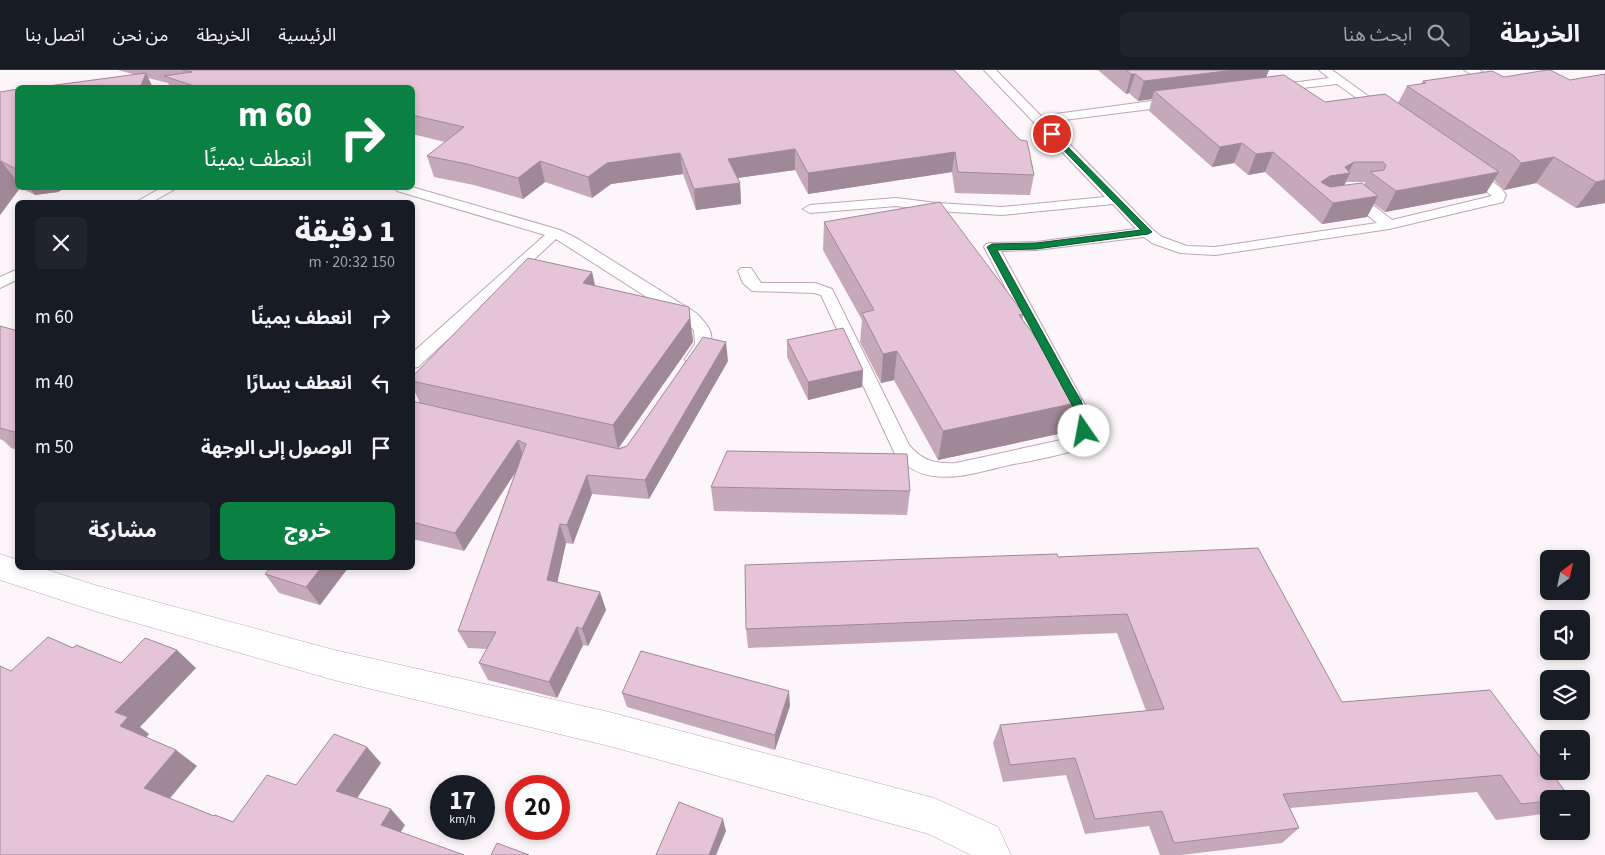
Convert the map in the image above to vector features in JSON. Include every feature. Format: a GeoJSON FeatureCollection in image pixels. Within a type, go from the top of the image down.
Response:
{"type":"FeatureCollection","features":[{"type":"Feature","properties":{"kind":"street"},"geometry":{"type":"LineString","coordinates":[[0,568],[107,601],[334,665],[609,729],[934,817],[984,841],[992,855]]}},
{"type":"Feature","properties":{"kind":"lane"},"geometry":{"type":"LineString","coordinates":[[990,70],[1148,232],[1157,240],[1170,246],[1200,252],[1389,225],[1493,202],[1498,199],[1496,191],[1459,164]]}},
{"type":"Feature","properties":{"kind":"lane"},"geometry":{"type":"LineString","coordinates":[[1324,70],[1395,119]]}},
{"type":"Feature","properties":{"kind":"lane"},"geometry":{"type":"LineString","coordinates":[[1470,70],[1495,83]]}},
{"type":"Feature","properties":{"kind":"lane"},"geometry":{"type":"LineString","coordinates":[[1261,90],[1339,80]]}},
{"type":"Feature","properties":{"kind":"lane"},"geometry":{"type":"LineString","coordinates":[[1039,120],[1184,101]]}},
{"type":"Feature","properties":{"kind":"lane"},"geometry":{"type":"LineString","coordinates":[[147,200],[166,190]]}},
{"type":"Feature","properties":{"kind":"lane"},"geometry":{"type":"LineString","coordinates":[[409,190],[555,233],[573,242],[690,317],[702,329],[703,344],[682,375]]}},
{"type":"Feature","properties":{"kind":"lane"},"geometry":{"type":"LineString","coordinates":[[1338,200],[1357,192],[1389,225]]}},
{"type":"Feature","properties":{"kind":"lane"},"geometry":{"type":"LineString","coordinates":[[810,209],[896,202],[937,207],[1002,211],[1116,200]]}},
{"type":"Feature","properties":{"kind":"lane"},"geometry":{"type":"LineString","coordinates":[[746,271],[751,283],[757,288],[815,288],[827,292],[902,449],[908,458],[918,465],[930,470],[943,472],[1066,446],[1081,437],[1086,424],[992,247],[1036,246],[1148,232]]}},
{"type":"Feature","properties":{"kind":"lane"},"geometry":{"type":"LineString","coordinates":[[415,359],[555,233]]}},
{"type":"Feature","properties":{"kind":"building"},"geometry":{"type":"Polygon","coordinates":[[[182,70],[954,70],[1020,140],[1027,141],[1034,175],[958,172],[955,152],[808,173],[795,149],[728,159],[740,183],[694,189],[680,153],[607,163],[588,177],[540,161],[518,178],[467,164],[427,156],[464,127],[415,116],[415,85],[191,85],[164,76],[192,72],[182,70]]]}},
{"type":"Feature","properties":{"kind":"building"},"geometry":{"type":"Polygon","coordinates":[[[1126,70],[1234,70],[1144,81],[1126,70]]]}},
{"type":"Feature","properties":{"kind":"building"},"geometry":{"type":"Polygon","coordinates":[[[1547,70],[1570,80],[1605,74],[1605,180],[1596,182],[1554,157],[1521,163],[1514,156],[1407,86],[1426,83],[1423,81],[1492,71],[1504,77],[1547,70]]]}},
{"type":"Feature","properties":{"kind":"building"},"geometry":{"type":"Polygon","coordinates":[[[146,73],[141,85],[56,85],[146,73]]]}},
{"type":"Feature","properties":{"kind":"building"},"geometry":{"type":"Polygon","coordinates":[[[1284,75],[1325,102],[1385,94],[1499,172],[1396,191],[1370,172],[1384,170],[1386,165],[1383,162],[1354,162],[1345,167],[1350,173],[1330,176],[1321,182],[1330,187],[1362,183],[1378,196],[1333,203],[1273,152],[1256,154],[1242,143],[1220,147],[1154,91],[1284,75]]]}},
{"type":"Feature","properties":{"kind":"building"},"geometry":{"type":"Polygon","coordinates":[[[15,90],[15,168],[1,161],[0,163],[0,92],[15,90]]]}},
{"type":"Feature","properties":{"kind":"building"},"geometry":{"type":"Polygon","coordinates":[[[940,202],[1024,314],[1019,315],[1082,400],[1081,402],[943,431],[897,351],[883,354],[862,313],[874,310],[824,222],[940,202]]]}},
{"type":"Feature","properties":{"kind":"building"},"geometry":{"type":"Polygon","coordinates":[[[528,258],[592,272],[583,283],[689,307],[690,318],[613,425],[415,382],[415,374],[528,258]]]}},
{"type":"Feature","properties":{"kind":"building"},"geometry":{"type":"Polygon","coordinates":[[[0,326],[15,330],[15,432],[0,428],[0,326]]]}},
{"type":"Feature","properties":{"kind":"building"},"geometry":{"type":"Polygon","coordinates":[[[843,328],[863,370],[808,382],[787,340],[843,328]]]}},
{"type":"Feature","properties":{"kind":"building"},"geometry":{"type":"Polygon","coordinates":[[[703,337],[726,342],[645,480],[587,475],[567,525],[560,524],[547,580],[600,592],[582,629],[577,627],[549,682],[479,663],[496,632],[458,631],[526,444],[518,440],[455,533],[415,523],[415,402],[619,449],[627,446],[703,337]]]}},
{"type":"Feature","properties":{"kind":"building"},"geometry":{"type":"Polygon","coordinates":[[[727,451],[907,454],[910,491],[711,487],[727,451]]]}},
{"type":"Feature","properties":{"kind":"building"},"geometry":{"type":"Polygon","coordinates":[[[1258,548],[1342,702],[1490,690],[1540,757],[1540,780],[1557,780],[1564,790],[1540,790],[1540,802],[1521,804],[1501,775],[1283,794],[1299,828],[1174,843],[1162,811],[1095,819],[1075,758],[1010,765],[1000,725],[1164,709],[1127,614],[746,629],[745,565],[1057,554],[1058,557],[1258,548]]]}},
{"type":"Feature","properties":{"kind":"building"},"geometry":{"type":"Polygon","coordinates":[[[268,570],[319,570],[306,587],[265,574],[268,570]]]}},
{"type":"Feature","properties":{"kind":"building"},"geometry":{"type":"Polygon","coordinates":[[[48,637],[73,648],[76,645],[121,663],[145,638],[177,650],[115,712],[128,717],[120,726],[176,750],[144,788],[233,822],[267,775],[296,785],[334,734],[367,747],[336,791],[391,809],[381,825],[464,855],[0,855],[0,666],[11,671],[48,637]]]}},
{"type":"Feature","properties":{"kind":"building"},"geometry":{"type":"Polygon","coordinates":[[[641,651],[789,691],[775,735],[622,693],[641,651]]]}},
{"type":"Feature","properties":{"kind":"building"},"geometry":{"type":"Polygon","coordinates":[[[679,802],[723,819],[709,855],[656,855],[679,802]]]}},
{"type":"Feature","properties":{"kind":"building"},"geometry":{"type":"Polygon","coordinates":[[[497,843],[529,855],[491,855],[497,843]]]}},
{"type":"Feature","properties":{"kind":"route"},"geometry":{"type":"LineString","coordinates":[[1052,134],[1148,232],[1036,246],[992,247],[1083,416],[1086,424],[1084,431]]}}]}
